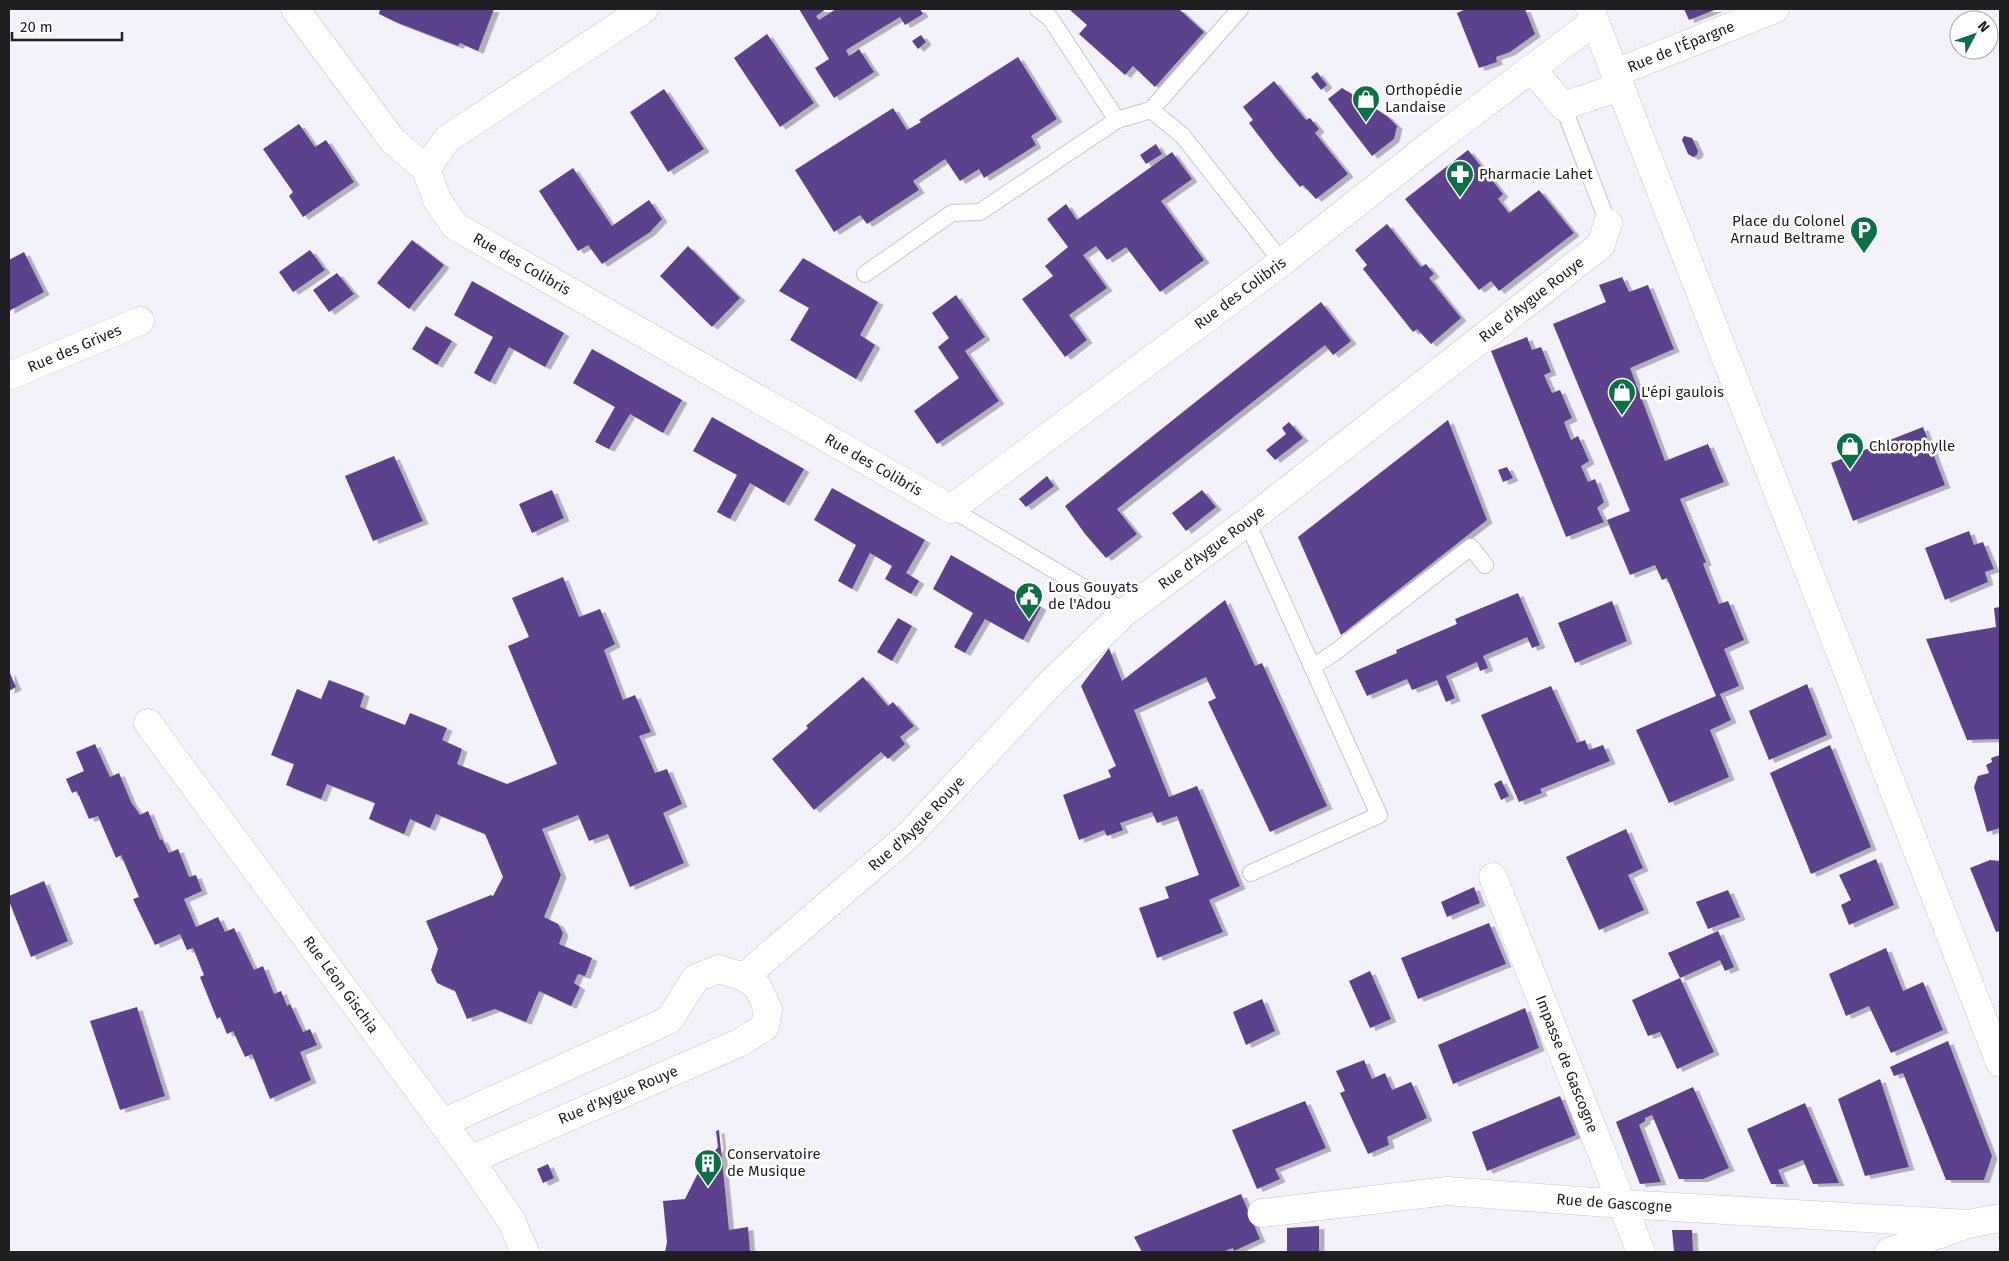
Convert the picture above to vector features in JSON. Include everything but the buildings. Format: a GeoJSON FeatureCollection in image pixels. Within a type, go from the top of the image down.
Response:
{"type":"FeatureCollection","features":[{"type":"Feature","properties":{"kind":"street"},"geometry":{"type":"LineString","coordinates":[[295,9],[393,141],[426,169],[448,139],[644,9]]}},
{"type":"Feature","properties":{"kind":"street","name":"Rue de l'Épargne"},"geometry":{"type":"LineString","coordinates":[[1618,80],[1776,9]]}},
{"type":"Feature","properties":{"kind":"street"},"geometry":{"type":"LineString","coordinates":[[1593,15],[2000,1063]]}},
{"type":"Feature","properties":{"kind":"street","name":"Rue des Colibris"},"geometry":{"type":"LineString","coordinates":[[426,169],[437,200],[455,226],[951,509],[1282,262],[1438,139],[1532,69],[1593,15]]}},
{"type":"Feature","properties":{"kind":"street"},"geometry":{"type":"LineString","coordinates":[[1532,69],[1563,106],[1618,80]]}},
{"type":"Feature","properties":{"kind":"street","name":"Rue d'Aygue Rouye"},"geometry":{"type":"LineString","coordinates":[[744,977],[910,834],[1051,684],[1124,612],[1247,522],[1601,245],[1608,223]]}},
{"type":"Feature","properties":{"kind":"street","name":"Rue des Grives"},"geometry":{"type":"LineString","coordinates":[[9,376],[140,321]]}},
{"type":"Feature","properties":{"kind":"street","name":"Rue Léon Gischia"},"geometry":{"type":"LineString","coordinates":[[148,723],[470,1160],[511,1220],[525,1252]]}},
{"type":"Feature","properties":{"kind":"street","name":"Impasse de Gascogne"},"geometry":{"type":"LineString","coordinates":[[1493,877],[1641,1252]]}},
{"type":"Feature","properties":{"kind":"street","name":"Rue d'Aygue Rouye"},"geometry":{"type":"LineString","coordinates":[[443,1123],[669,1020],[696,978],[719,969],[744,977],[757,986],[768,1009],[766,1028],[739,1043],[470,1160]]}},
{"type":"Feature","properties":{"kind":"street","name":"Rue de Gascogne"},"geometry":{"type":"LineString","coordinates":[[1262,1213],[1447,1191],[1622,1204],[1968,1224]]}},
{"type":"Feature","properties":{"kind":"street"},"geometry":{"type":"LineString","coordinates":[[1889,1252],[1968,1224],[2000,1218]]}},
{"type":"Feature","properties":{"kind":"lane"},"geometry":{"type":"LineString","coordinates":[[1038,9],[1050,18],[1118,120]]}},
{"type":"Feature","properties":{"kind":"lane"},"geometry":{"type":"LineString","coordinates":[[864,274],[952,213],[980,212],[1118,120],[1151,110],[1240,9]]}},
{"type":"Feature","properties":{"kind":"lane"},"geometry":{"type":"LineString","coordinates":[[1563,106],[1608,223]]}},
{"type":"Feature","properties":{"kind":"lane"},"geometry":{"type":"LineString","coordinates":[[1151,110],[1182,135],[1282,262]]}},
{"type":"Feature","properties":{"kind":"lane"},"geometry":{"type":"LineString","coordinates":[[951,509],[1124,612]]}},
{"type":"Feature","properties":{"kind":"lane"},"geometry":{"type":"LineString","coordinates":[[1247,522],[1379,815],[1252,873]]}},
{"type":"Feature","properties":{"kind":"lane"},"geometry":{"type":"LineString","coordinates":[[1312,666],[1334,653],[1471,547],[1484,565]]}},
{"type":"Feature","properties":{"kind":"place","name":"Orthopédie Landaise"},"geometry":{"type":"Point","coordinates":[1366,123]}},
{"type":"Feature","properties":{"kind":"place","name":"Pharmacie Lahet"},"geometry":{"type":"Point","coordinates":[1460,198]}},
{"type":"Feature","properties":{"kind":"place","name":"Place du Colonel Arnaud Beltrame"},"geometry":{"type":"Point","coordinates":[1864,254]}},
{"type":"Feature","properties":{"kind":"place","name":"L'épi gaulois"},"geometry":{"type":"Point","coordinates":[1622,416]}},
{"type":"Feature","properties":{"kind":"place","name":"Chlorophylle"},"geometry":{"type":"Point","coordinates":[1850,470]}},
{"type":"Feature","properties":{"kind":"place","name":"Lous Gouyats de l'Adou"},"geometry":{"type":"Point","coordinates":[1029,620]}},
{"type":"Feature","properties":{"kind":"place","name":"Conservatoire de Musique"},"geometry":{"type":"Point","coordinates":[708,1187]}}]}
